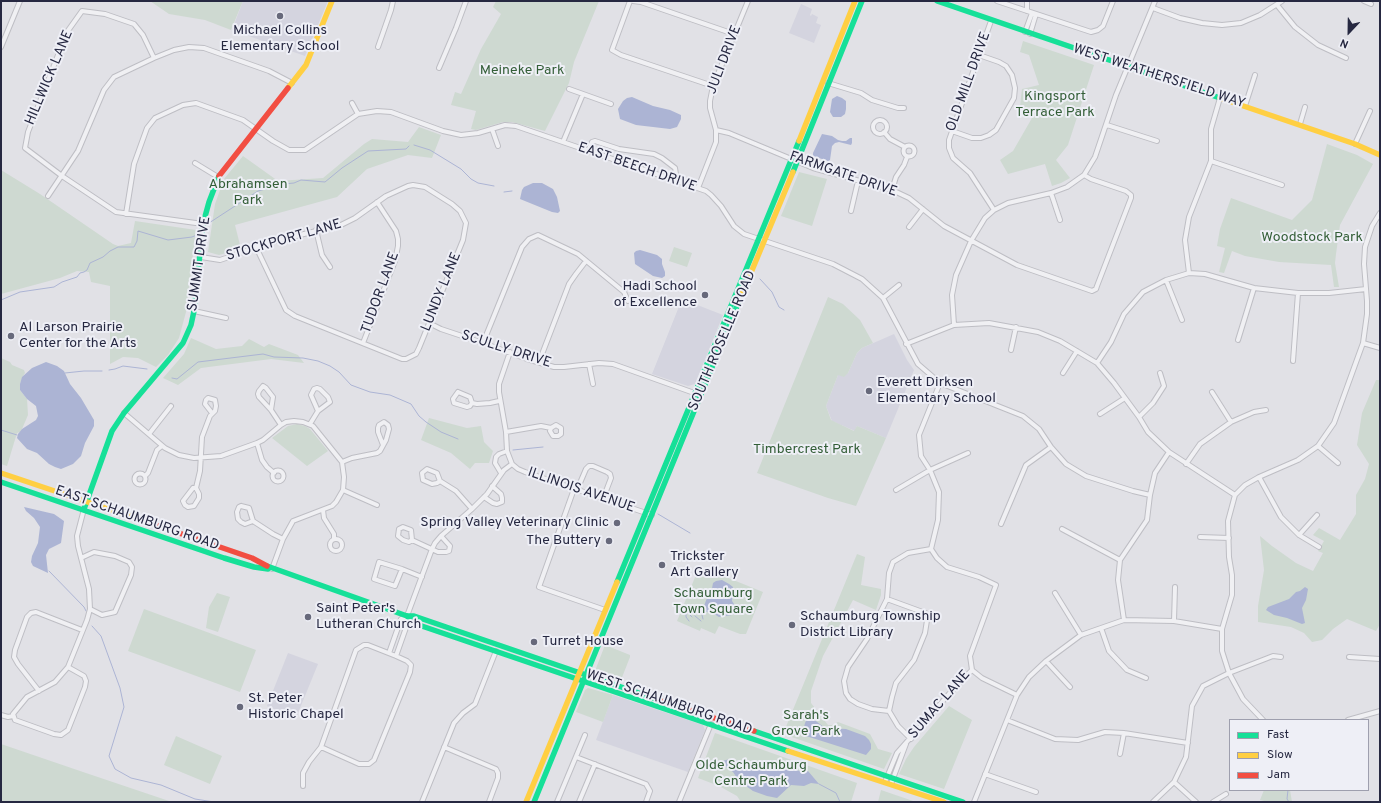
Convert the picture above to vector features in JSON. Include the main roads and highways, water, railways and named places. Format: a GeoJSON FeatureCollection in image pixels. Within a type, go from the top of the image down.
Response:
{"type":"FeatureCollection","features":[{"type":"Feature","properties":{"kind":"main road","name":"SUMMIT DRIVE"},"geometry":{"type":"LineString","coordinates":[[84,509],[112,431],[124,413],[175,353],[182,343],[191,324],[194,311],[204,224],[209,202],[218,177],[306,64],[332,1]]}},
{"type":"Feature","properties":{"kind":"main road","name":"SOUTH ROSELLE ROAD"},"geometry":{"type":"LineString","coordinates":[[526,802],[759,239],[855,1]]}},
{"type":"Feature","properties":{"kind":"main road","name":"SOUTH ROSELLE ROAD"},"geometry":{"type":"LineString","coordinates":[[534,802],[700,395],[798,161],[862,1]]}},
{"type":"Feature","properties":{"kind":"main road","name":"WEST WEATHERSFIELD WAY"},"geometry":{"type":"LineString","coordinates":[[938,1],[1128,67],[1300,124],[1355,144],[1380,156]]}},
{"type":"Feature","properties":{"kind":"main road","name":"EAST SCHAUMBURG ROAD"},"geometry":{"type":"LineString","coordinates":[[1,473],[252,558],[272,569],[407,616],[414,616],[580,672]]}},
{"type":"Feature","properties":{"kind":"main road","name":"EAST SCHAUMBURG ROAD"},"geometry":{"type":"LineString","coordinates":[[1,482],[84,509],[224,558],[254,567],[272,569]]}},
{"type":"Feature","properties":{"kind":"main road","name":"EAST SCHAUMBURG ROAD"},"geometry":{"type":"LineString","coordinates":[[407,616],[413,623],[577,678]]}},
{"type":"Feature","properties":{"kind":"main road","name":"WEST SCHAUMBURG ROAD"},"geometry":{"type":"LineString","coordinates":[[580,672],[585,678],[711,724],[963,802]]}},
{"type":"Feature","properties":{"kind":"main road","name":"WEST SCHAUMBURG ROAD"},"geometry":{"type":"LineString","coordinates":[[577,678],[585,678],[717,720],[889,780],[944,802]]}},
{"type":"Feature","properties":{"kind":"water"},"geometry":{"type":"Polygon","coordinates":[[[837,96],[846,101],[846,109],[845,114],[841,117],[833,117],[830,112],[832,99],[837,96]]]}},
{"type":"Feature","properties":{"kind":"water"},"geometry":{"type":"Polygon","coordinates":[[[632,97],[653,106],[670,110],[681,115],[681,119],[677,127],[670,129],[636,125],[620,119],[618,109],[623,101],[632,97]]]}},
{"type":"Feature","properties":{"kind":"water"},"geometry":{"type":"Polygon","coordinates":[[[822,134],[832,136],[842,141],[852,138],[852,143],[851,145],[839,142],[835,143],[832,146],[830,160],[828,161],[813,156],[822,134]]]}},
{"type":"Feature","properties":{"kind":"water"},"geometry":{"type":"Polygon","coordinates":[[[533,183],[542,183],[553,189],[557,197],[560,211],[558,213],[520,199],[524,187],[533,183]]]}},
{"type":"Feature","properties":{"kind":"water"},"geometry":{"type":"Polygon","coordinates":[[[640,250],[657,255],[662,259],[665,276],[662,278],[653,276],[635,264],[634,253],[640,250]]]}},
{"type":"Feature","properties":{"kind":"water"},"geometry":{"type":"Polygon","coordinates":[[[46,362],[57,366],[64,371],[70,384],[81,398],[94,420],[94,426],[85,443],[81,456],[73,464],[61,469],[49,464],[37,453],[27,449],[17,438],[22,429],[36,420],[38,416],[36,406],[27,399],[20,390],[22,377],[32,368],[46,362]]]}},
{"type":"Feature","properties":{"kind":"water"},"geometry":{"type":"Polygon","coordinates":[[[24,507],[54,514],[64,521],[61,543],[49,549],[46,555],[48,573],[33,566],[31,562],[38,543],[40,527],[24,507]]]}},
{"type":"Feature","properties":{"kind":"water"},"geometry":{"type":"Polygon","coordinates":[[[722,580],[733,587],[732,601],[736,607],[732,615],[719,617],[711,612],[702,611],[707,598],[711,594],[713,583],[722,580]]]}},
{"type":"Feature","properties":{"kind":"water"},"geometry":{"type":"Polygon","coordinates":[[[1305,587],[1308,589],[1306,600],[1302,608],[1305,623],[1302,624],[1274,615],[1266,610],[1268,607],[1289,599],[1296,592],[1305,587]]]}},
{"type":"Feature","properties":{"kind":"water"},"geometry":{"type":"Polygon","coordinates":[[[812,718],[825,728],[846,729],[865,736],[871,744],[871,749],[866,755],[806,736],[803,734],[805,723],[807,719],[812,718]]]}},
{"type":"Feature","properties":{"kind":"water"},"geometry":{"type":"Polygon","coordinates":[[[730,759],[745,763],[767,762],[781,764],[802,772],[808,771],[819,784],[811,783],[804,786],[791,785],[777,798],[767,796],[753,791],[739,781],[733,772],[721,764],[722,761],[730,759]]]}},
{"type":"Feature","properties":{"kind":"waterway"},"geometry":{"type":"LineString","coordinates":[[414,145],[430,150],[461,169],[471,179],[478,183],[494,186]]}},
{"type":"Feature","properties":{"kind":"waterway"},"geometry":{"type":"LineString","coordinates":[[284,184],[294,183],[301,180],[325,182],[342,168],[368,151],[406,149],[409,146]]}},
{"type":"Feature","properties":{"kind":"waterway"},"geometry":{"type":"LineString","coordinates":[[206,225],[258,191],[277,186]]}},
{"type":"Feature","properties":{"kind":"waterway"},"geometry":{"type":"LineString","coordinates":[[504,192],[512,191]]}},
{"type":"Feature","properties":{"kind":"waterway"},"geometry":{"type":"LineString","coordinates":[[1,300],[20,292],[54,287],[62,282],[77,277],[80,273],[87,270],[90,263],[103,257],[110,251],[118,247],[134,247],[137,241],[138,231],[168,240],[192,237],[199,234]]}},
{"type":"Feature","properties":{"kind":"waterway"},"geometry":{"type":"LineString","coordinates":[[760,279],[772,292],[779,307],[784,310]]}},
{"type":"Feature","properties":{"kind":"waterway"},"geometry":{"type":"LineString","coordinates":[[172,378],[177,379],[198,362],[263,354],[274,357],[303,358],[318,361],[339,372],[351,385],[370,392],[390,395],[411,404],[419,416],[426,422],[441,432],[458,439]]}},
{"type":"Feature","properties":{"kind":"waterway"},"geometry":{"type":"LineString","coordinates":[[109,370],[123,366],[147,369]]}},
{"type":"Feature","properties":{"kind":"waterway"},"geometry":{"type":"LineString","coordinates":[[65,373],[102,371]]}},
{"type":"Feature","properties":{"kind":"waterway"},"geometry":{"type":"LineString","coordinates":[[1,430],[17,435]]}},
{"type":"Feature","properties":{"kind":"waterway"},"geometry":{"type":"LineString","coordinates":[[513,450],[543,447]]}},
{"type":"Feature","properties":{"kind":"waterway"},"geometry":{"type":"LineString","coordinates":[[658,514],[690,533]]}},
{"type":"Feature","properties":{"kind":"waterway"},"geometry":{"type":"LineString","coordinates":[[49,571],[84,607],[86,611]]}},
{"type":"Feature","properties":{"kind":"waterway"},"geometry":{"type":"LineString","coordinates":[[689,621],[686,614],[688,613],[692,617]]}},
{"type":"Feature","properties":{"kind":"waterway"},"geometry":{"type":"LineString","coordinates":[[702,615],[703,619]]}},
{"type":"Feature","properties":{"kind":"waterway"},"geometry":{"type":"LineString","coordinates":[[695,616],[701,621]]}},
{"type":"Feature","properties":{"kind":"waterway"},"geometry":{"type":"LineString","coordinates":[[92,626],[101,636],[120,688],[124,707],[109,756],[115,769],[131,778],[161,785],[195,799],[214,802]]}},
{"type":"Feature","properties":{"kind":"waterway"},"geometry":{"type":"LineString","coordinates":[[819,784],[836,793],[840,802]]}},
{"type":"Feature","properties":{"kind":"waterway"},"geometry":{"type":"LineString","coordinates":[[1288,791],[1287,799],[1289,802]]}},
{"type":"Feature","properties":{"kind":"place","name":"Michael Collins Elementary School"},"geometry":{"type":"Point","coordinates":[280,16]}},
{"type":"Feature","properties":{"kind":"place","name":"Hadi School of Excellence"},"geometry":{"type":"Point","coordinates":[705,295]}},
{"type":"Feature","properties":{"kind":"place","name":"Al Larson Prairie Center for the Arts"},"geometry":{"type":"Point","coordinates":[11,336]}},
{"type":"Feature","properties":{"kind":"place","name":"Everett Dirksen Elementary School"},"geometry":{"type":"Point","coordinates":[869,391]}},
{"type":"Feature","properties":{"kind":"place","name":"Spring Valley Veterinary Clinic"},"geometry":{"type":"Point","coordinates":[617,523]}},
{"type":"Feature","properties":{"kind":"place","name":"The Buttery"},"geometry":{"type":"Point","coordinates":[609,541]}},
{"type":"Feature","properties":{"kind":"place","name":"Trickster Art Gallery"},"geometry":{"type":"Point","coordinates":[662,565]}},
{"type":"Feature","properties":{"kind":"place","name":"Saint Peter's Lutheran Church"},"geometry":{"type":"Point","coordinates":[308,617]}},
{"type":"Feature","properties":{"kind":"place","name":"Schaumburg Township District Library"},"geometry":{"type":"Point","coordinates":[792,625]}},
{"type":"Feature","properties":{"kind":"place","name":"Turret House"},"geometry":{"type":"Point","coordinates":[534,642]}},
{"type":"Feature","properties":{"kind":"place","name":"St. Peter Historic Chapel"},"geometry":{"type":"Point","coordinates":[240,707]}},
{"type":"Feature","properties":{"kind":"park label","name":"Meineke Park"},"geometry":{"type":"Point","coordinates":[522,71]}},
{"type":"Feature","properties":{"kind":"park label","name":"Kingsport Terrace Park"},"geometry":{"type":"Point","coordinates":[1055,106]}},
{"type":"Feature","properties":{"kind":"park label","name":"Abrahamsen Park"},"geometry":{"type":"Point","coordinates":[248,194]}},
{"type":"Feature","properties":{"kind":"park label","name":"Woodstock Park"},"geometry":{"type":"Point","coordinates":[1312,238]}},
{"type":"Feature","properties":{"kind":"park label","name":"Timbercrest Park"},"geometry":{"type":"Point","coordinates":[807,450]}},
{"type":"Feature","properties":{"kind":"park label","name":"Schaumburg Town Square"},"geometry":{"type":"Point","coordinates":[713,602]}},
{"type":"Feature","properties":{"kind":"park label","name":"Sarah's Grove Park"},"geometry":{"type":"Point","coordinates":[806,724]}},
{"type":"Feature","properties":{"kind":"park label","name":"Olde Schaumburg Centre Park"},"geometry":{"type":"Point","coordinates":[751,774]}}]}
